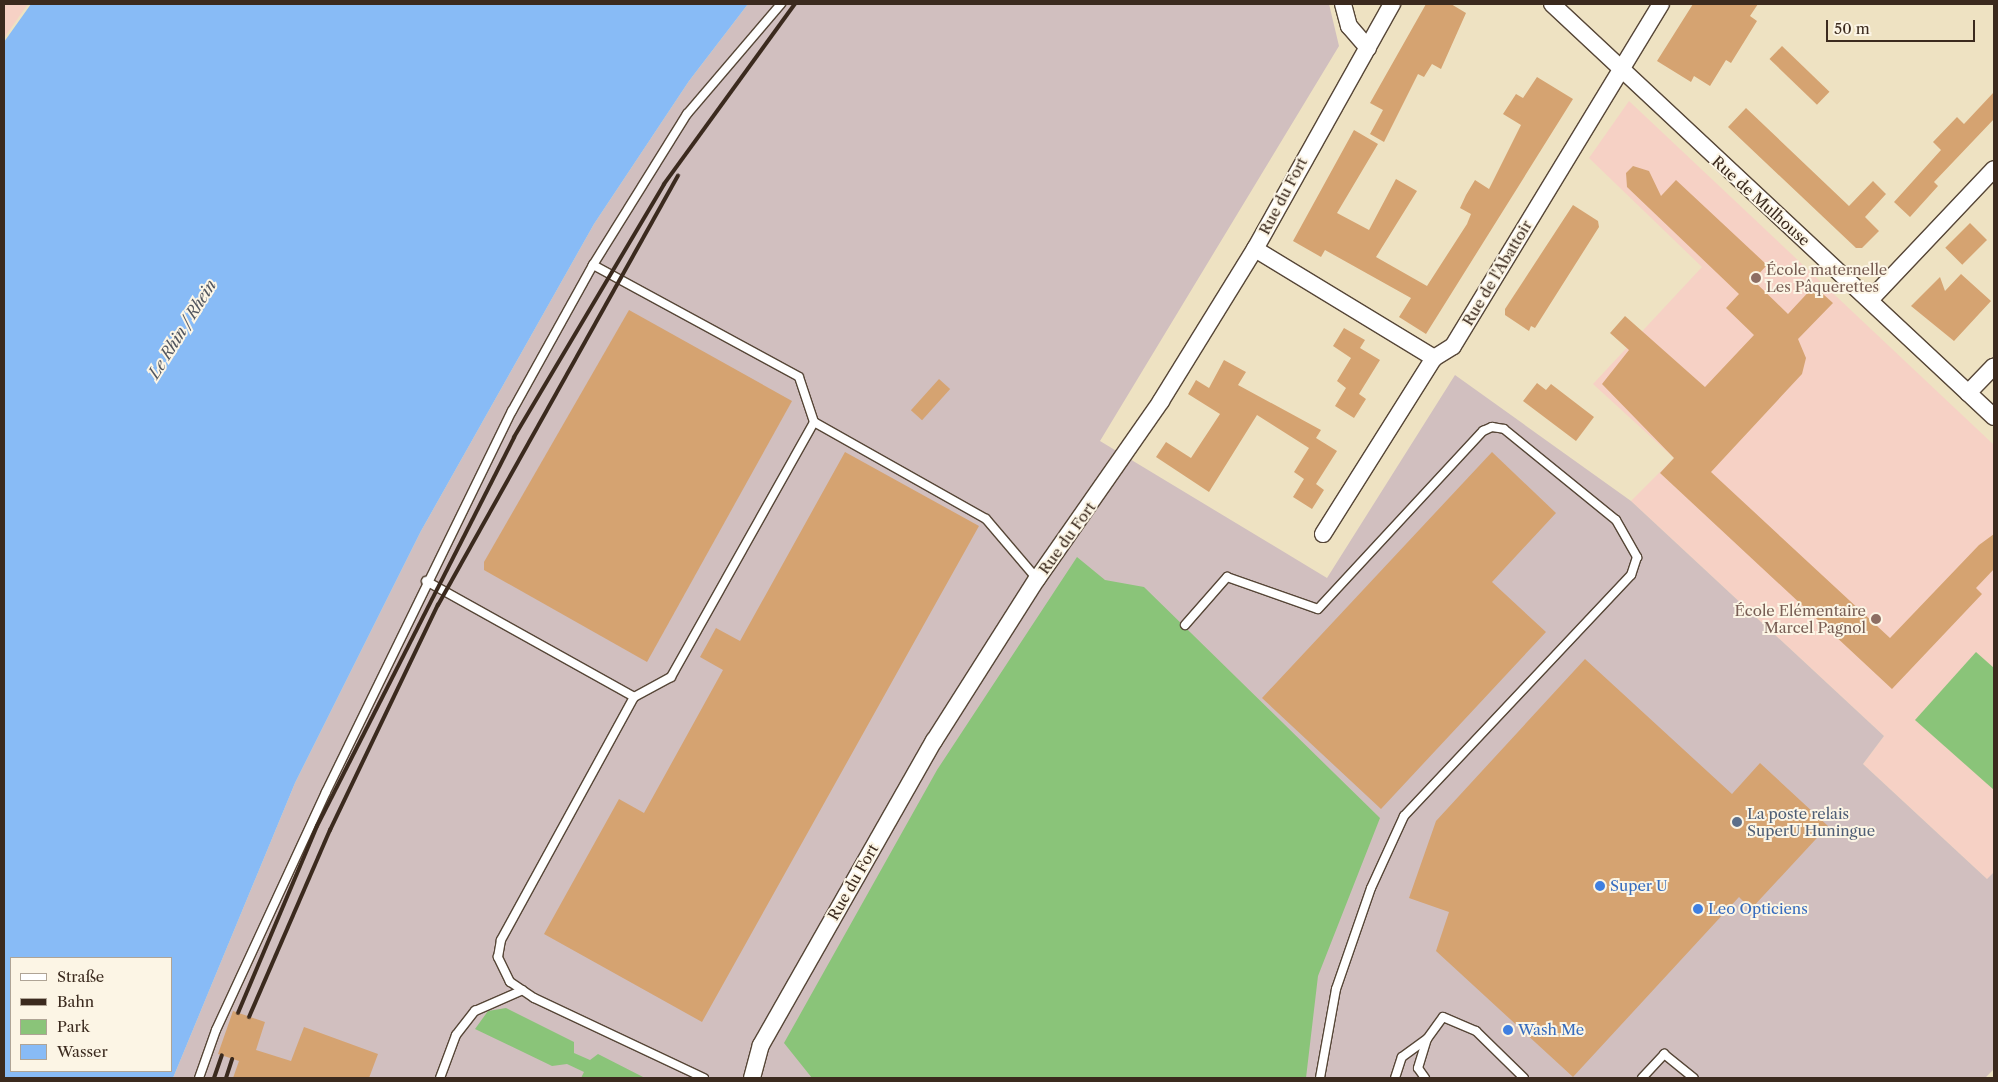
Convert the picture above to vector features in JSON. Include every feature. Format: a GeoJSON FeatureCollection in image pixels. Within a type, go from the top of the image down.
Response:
{"type":"FeatureCollection","features":[{"type":"Feature","properties":{"kind":"street"},"geometry":{"type":"LineString","coordinates":[[1343,4],[1348,26],[1368,48]]}},
{"type":"Feature","properties":{"kind":"street","name":"Rue du Fort"},"geometry":{"type":"LineString","coordinates":[[752,1078],[761,1045],[934,741],[1037,579],[1161,401],[1255,249],[1392,4]]}},
{"type":"Feature","properties":{"kind":"street","name":"Rue de Mulhouse"},"geometry":{"type":"LineString","coordinates":[[1552,4],[1994,417]]}},
{"type":"Feature","properties":{"kind":"street","name":"Rue de l'Abattoir"},"geometry":{"type":"LineString","coordinates":[[1323,534],[1434,358],[1453,346],[1619,68],[1661,4]]}},
{"type":"Feature","properties":{"kind":"street"},"geometry":{"type":"LineString","coordinates":[[1870,300],[1994,169]]}},
{"type":"Feature","properties":{"kind":"street"},"geometry":{"type":"LineString","coordinates":[[1255,249],[1434,358]]}},
{"type":"Feature","properties":{"kind":"street"},"geometry":{"type":"LineString","coordinates":[[1968,393],[1994,366]]}},
{"type":"Feature","properties":{"kind":"lane"},"geometry":{"type":"LineString","coordinates":[[199,1078],[216,1030],[426,581],[593,265],[686,114],[781,4]]}},
{"type":"Feature","properties":{"kind":"lane"},"geometry":{"type":"LineString","coordinates":[[593,265],[799,377],[814,422],[986,519],[1037,579]]}},
{"type":"Feature","properties":{"kind":"lane"},"geometry":{"type":"LineString","coordinates":[[704,1078],[523,990],[502,970],[498,956],[501,940],[634,697],[672,677],[814,422]]}},
{"type":"Feature","properties":{"kind":"lane"},"geometry":{"type":"LineString","coordinates":[[1184,624],[1227,577],[1318,609],[1492,427],[1504,429],[1616,520],[1637,557],[1631,575],[1404,816],[1371,888],[1336,989],[1320,1078]]}},
{"type":"Feature","properties":{"kind":"lane"},"geometry":{"type":"LineString","coordinates":[[426,581],[634,697]]}},
{"type":"Feature","properties":{"kind":"lane"},"geometry":{"type":"LineString","coordinates":[[440,1078],[456,1035],[475,1011],[523,990]]}},
{"type":"Feature","properties":{"kind":"lane"},"geometry":{"type":"LineString","coordinates":[[1395,1078],[1402,1057],[1427,1039],[1443,1017],[1476,1032],[1524,1078]]}},
{"type":"Feature","properties":{"kind":"lane"},"geometry":{"type":"LineString","coordinates":[[1425,1078],[1418,1068],[1427,1039]]}},
{"type":"Feature","properties":{"kind":"lane"},"geometry":{"type":"LineString","coordinates":[[1642,1078],[1664,1054],[1694,1078]]}},
{"type":"Feature","properties":{"kind":"shaded area"},"geometry":{"type":"Polygon","coordinates":[[[4,4],[28,4],[4,38],[4,4]]]}},
{"type":"Feature","properties":{"kind":"shaded area"},"geometry":{"type":"Polygon","coordinates":[[[748,4],[1329,4],[1339,46],[1100,441],[1327,578],[1455,375],[1631,501],[1884,736],[1863,764],[1987,879],[1994,872],[1994,1069],[1985,1078],[173,1078],[295,783],[421,531],[594,224],[689,81],[748,4]]]}},
{"type":"Feature","properties":{"kind":"shaded area","name":"École Elémentaire Marcel Pagnol"},"geometry":{"type":"Polygon","coordinates":[[[1629,101],[1994,445],[1994,872],[1988,880],[1863,764],[1884,736],[1631,501],[1674,458],[1593,384],[1702,267],[1589,158],[1629,101]]]}},
{"type":"Feature","properties":{"kind":"green space"},"geometry":{"type":"Polygon","coordinates":[[[1077,557],[1105,580],[1144,587],[1380,818],[1318,976],[1306,1078],[812,1078],[784,1043],[937,770],[1077,557]]]}},
{"type":"Feature","properties":{"kind":"green space"},"geometry":{"type":"Polygon","coordinates":[[[1976,652],[1994,668],[1994,790],[1915,720],[1976,652]]]}},
{"type":"Feature","properties":{"kind":"green space"},"geometry":{"type":"Polygon","coordinates":[[[506,1008],[574,1042],[574,1053],[590,1060],[598,1054],[645,1078],[581,1078],[584,1072],[567,1064],[552,1066],[475,1029],[488,1011],[506,1008]]]}},
{"type":"Feature","properties":{"kind":"water","name":"Le Rhin / Rhein"},"geometry":{"type":"Polygon","coordinates":[[[31,4],[748,4],[689,81],[594,224],[421,531],[295,783],[173,1078],[4,1078],[4,42],[31,4]]]}},
{"type":"Feature","properties":{"kind":"building"},"geometry":{"type":"Polygon","coordinates":[[[1426,4],[1451,4],[1466,13],[1441,69],[1432,64],[1424,77],[1418,74],[1384,142],[1370,134],[1383,110],[1370,103],[1426,4]]]}},
{"type":"Feature","properties":{"kind":"building"},"geometry":{"type":"Polygon","coordinates":[[[1693,4],[1758,4],[1750,16],[1757,21],[1731,63],[1726,60],[1710,86],[1694,76],[1691,82],[1657,61],[1693,4]]]}},
{"type":"Feature","properties":{"kind":"building"},"geometry":{"type":"Polygon","coordinates":[[[1782,46],[1829,92],[1817,105],[1769,59],[1782,46]]]}},
{"type":"Feature","properties":{"kind":"building"},"geometry":{"type":"Polygon","coordinates":[[[1537,77],[1573,99],[1426,334],[1399,317],[1411,298],[1325,250],[1321,257],[1293,241],[1354,130],[1378,144],[1337,213],[1369,230],[1396,179],[1417,191],[1376,257],[1427,286],[1467,224],[1471,214],[1460,208],[1466,195],[1475,180],[1489,189],[1521,125],[1503,114],[1516,94],[1523,98],[1537,77]]]}},
{"type":"Feature","properties":{"kind":"building"},"geometry":{"type":"Polygon","coordinates":[[[1994,92],[1994,119],[1934,182],[1938,186],[1910,217],[1894,202],[1941,150],[1933,142],[1957,117],[1964,124],[1994,92]]]}},
{"type":"Feature","properties":{"kind":"building"},"geometry":{"type":"Polygon","coordinates":[[[1746,108],[1849,206],[1873,181],[1886,194],[1865,217],[1879,231],[1862,248],[1856,248],[1728,127],[1746,108]]]}},
{"type":"Feature","properties":{"kind":"building"},"geometry":{"type":"Polygon","coordinates":[[[1633,166],[1649,171],[1661,196],[1676,180],[1767,265],[1753,280],[1788,314],[1814,286],[1833,303],[1798,339],[1806,358],[1802,374],[1711,472],[1890,638],[1979,545],[1994,534],[1994,569],[1976,588],[1982,594],[1892,689],[1660,473],[1674,458],[1602,384],[1629,350],[1610,333],[1625,316],[1705,387],[1754,335],[1726,308],[1739,294],[1627,187],[1626,173],[1633,166]]]}},
{"type":"Feature","properties":{"kind":"building"},"geometry":{"type":"Polygon","coordinates":[[[1573,205],[1598,221],[1599,227],[1535,328],[1531,326],[1529,331],[1505,315],[1505,309],[1573,205]]]}},
{"type":"Feature","properties":{"kind":"building"},"geometry":{"type":"Polygon","coordinates":[[[1970,223],[1987,240],[1962,265],[1945,248],[1970,223]]]}},
{"type":"Feature","properties":{"kind":"building"},"geometry":{"type":"Polygon","coordinates":[[[1961,274],[1991,301],[1954,341],[1911,306],[1940,277],[1945,291],[1961,274]]]}},
{"type":"Feature","properties":{"kind":"building"},"geometry":{"type":"Polygon","coordinates":[[[629,310],[792,401],[647,662],[484,570],[484,562],[629,310]]]}},
{"type":"Feature","properties":{"kind":"building"},"geometry":{"type":"Polygon","coordinates":[[[1344,328],[1365,340],[1360,348],[1380,360],[1359,394],[1366,399],[1354,418],[1335,406],[1346,388],[1337,381],[1351,358],[1333,346],[1344,328]]]}},
{"type":"Feature","properties":{"kind":"building"},"geometry":{"type":"Polygon","coordinates":[[[1224,360],[1246,372],[1238,385],[1321,430],[1316,438],[1337,451],[1316,484],[1324,490],[1312,509],[1293,497],[1304,479],[1294,472],[1309,448],[1257,415],[1209,492],[1156,457],[1166,442],[1191,458],[1220,414],[1188,394],[1196,380],[1209,388],[1224,360]]]}},
{"type":"Feature","properties":{"kind":"building"},"geometry":{"type":"Polygon","coordinates":[[[939,379],[950,389],[922,420],[911,410],[939,379]]]}},
{"type":"Feature","properties":{"kind":"building"},"geometry":{"type":"Polygon","coordinates":[[[1537,383],[1546,390],[1551,384],[1594,417],[1576,441],[1523,401],[1537,383]]]}},
{"type":"Feature","properties":{"kind":"building"},"geometry":{"type":"Polygon","coordinates":[[[845,452],[979,526],[702,1022],[544,934],[619,799],[644,813],[723,670],[700,657],[716,628],[740,641],[845,452]]]}},
{"type":"Feature","properties":{"kind":"building"},"geometry":{"type":"Polygon","coordinates":[[[1492,452],[1556,513],[1492,582],[1546,632],[1381,809],[1262,698],[1492,452]]]}},
{"type":"Feature","properties":{"kind":"building"},"geometry":{"type":"Polygon","coordinates":[[[1585,659],[1732,794],[1760,763],[1828,826],[1751,909],[1739,897],[1573,1077],[1436,951],[1449,912],[1409,898],[1436,821],[1585,659]]]}},
{"type":"Feature","properties":{"kind":"building"},"geometry":{"type":"Polygon","coordinates":[[[233,1011],[265,1022],[256,1050],[291,1061],[304,1027],[378,1054],[369,1078],[233,1078],[239,1061],[218,1054],[233,1011]]]}},
{"type":"Feature","properties":{"kind":"railway"},"geometry":{"type":"LineString","coordinates":[[238,1013],[317,826],[514,437],[664,184],[795,4]]}},
{"type":"Feature","properties":{"kind":"railway"},"geometry":{"type":"LineString","coordinates":[[249,1017],[330,830],[438,605],[678,175]]}},
{"type":"Feature","properties":{"kind":"railway"},"geometry":{"type":"LineString","coordinates":[[214,1078],[222,1055]]}},
{"type":"Feature","properties":{"kind":"railway"},"geometry":{"type":"LineString","coordinates":[[226,1078],[232,1059]]}},
{"type":"Feature","properties":{"kind":"place","name":"École maternelle Les Pâquerettes"},"geometry":{"type":"Point","coordinates":[1756,278]}},
{"type":"Feature","properties":{"kind":"place","name":"École Elémentaire Marcel Pagnol"},"geometry":{"type":"Point","coordinates":[1876,619]}},
{"type":"Feature","properties":{"kind":"place","name":"La poste relais SuperU Huningue"},"geometry":{"type":"Point","coordinates":[1737,822]}},
{"type":"Feature","properties":{"kind":"place","name":"Super U"},"geometry":{"type":"Point","coordinates":[1600,886]}},
{"type":"Feature","properties":{"kind":"place","name":"Leo Opticiens"},"geometry":{"type":"Point","coordinates":[1698,909]}},
{"type":"Feature","properties":{"kind":"place","name":"Wash Me"},"geometry":{"type":"Point","coordinates":[1508,1030]}}]}
